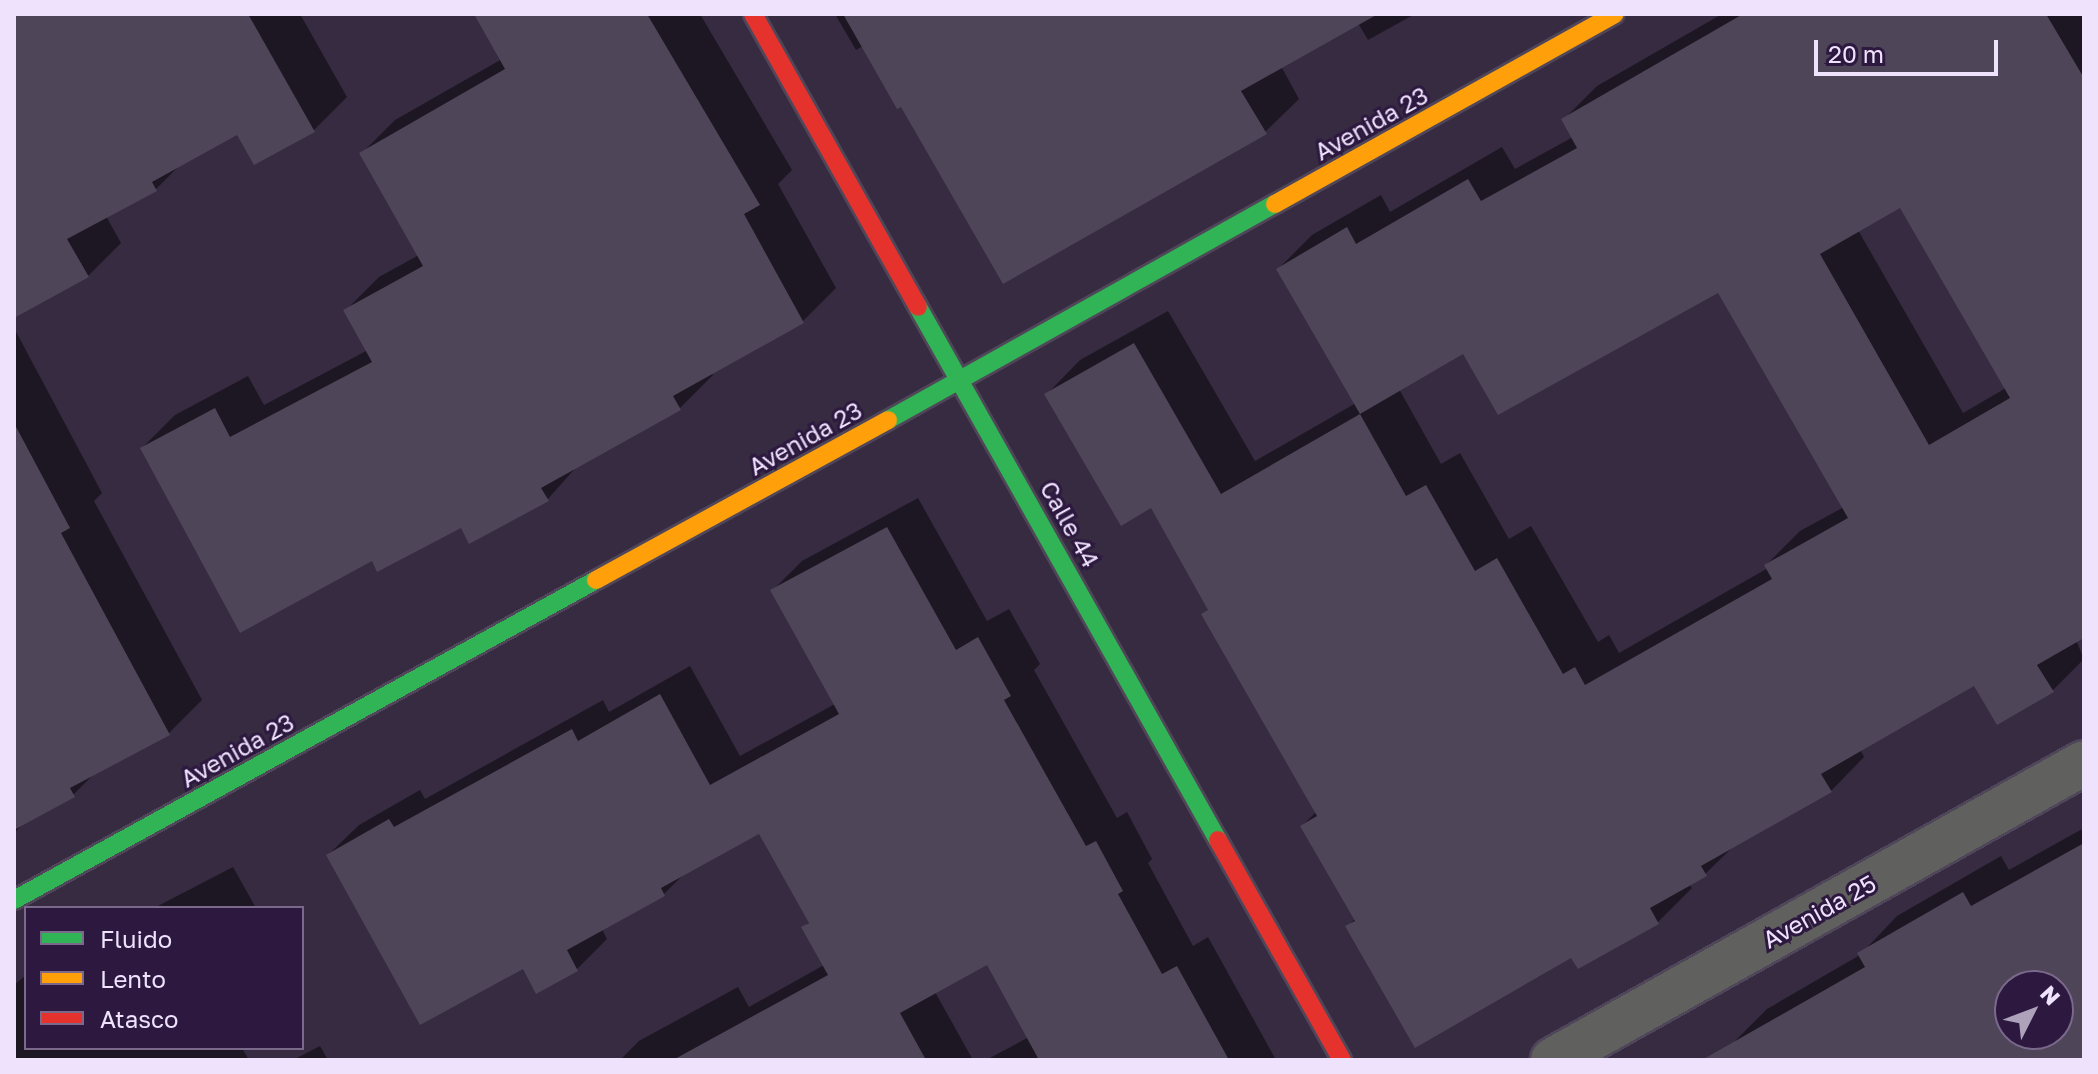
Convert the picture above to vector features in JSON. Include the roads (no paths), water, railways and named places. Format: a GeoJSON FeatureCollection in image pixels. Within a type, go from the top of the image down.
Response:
{"type":"FeatureCollection","features":[{"type":"Feature","properties":{"kind":"street","name":"Calle 44"},"geometry":{"type":"LineString","coordinates":[[753,14],[962,379],[1342,1060]]}},
{"type":"Feature","properties":{"kind":"street","name":"Avenida 23"},"geometry":{"type":"LineString","coordinates":[[14,900],[962,379],[1615,14]]}},
{"type":"Feature","properties":{"kind":"street","name":"Avenida 25"},"geometry":{"type":"LineString","coordinates":[[1553,1060],[2084,763]]}}]}
